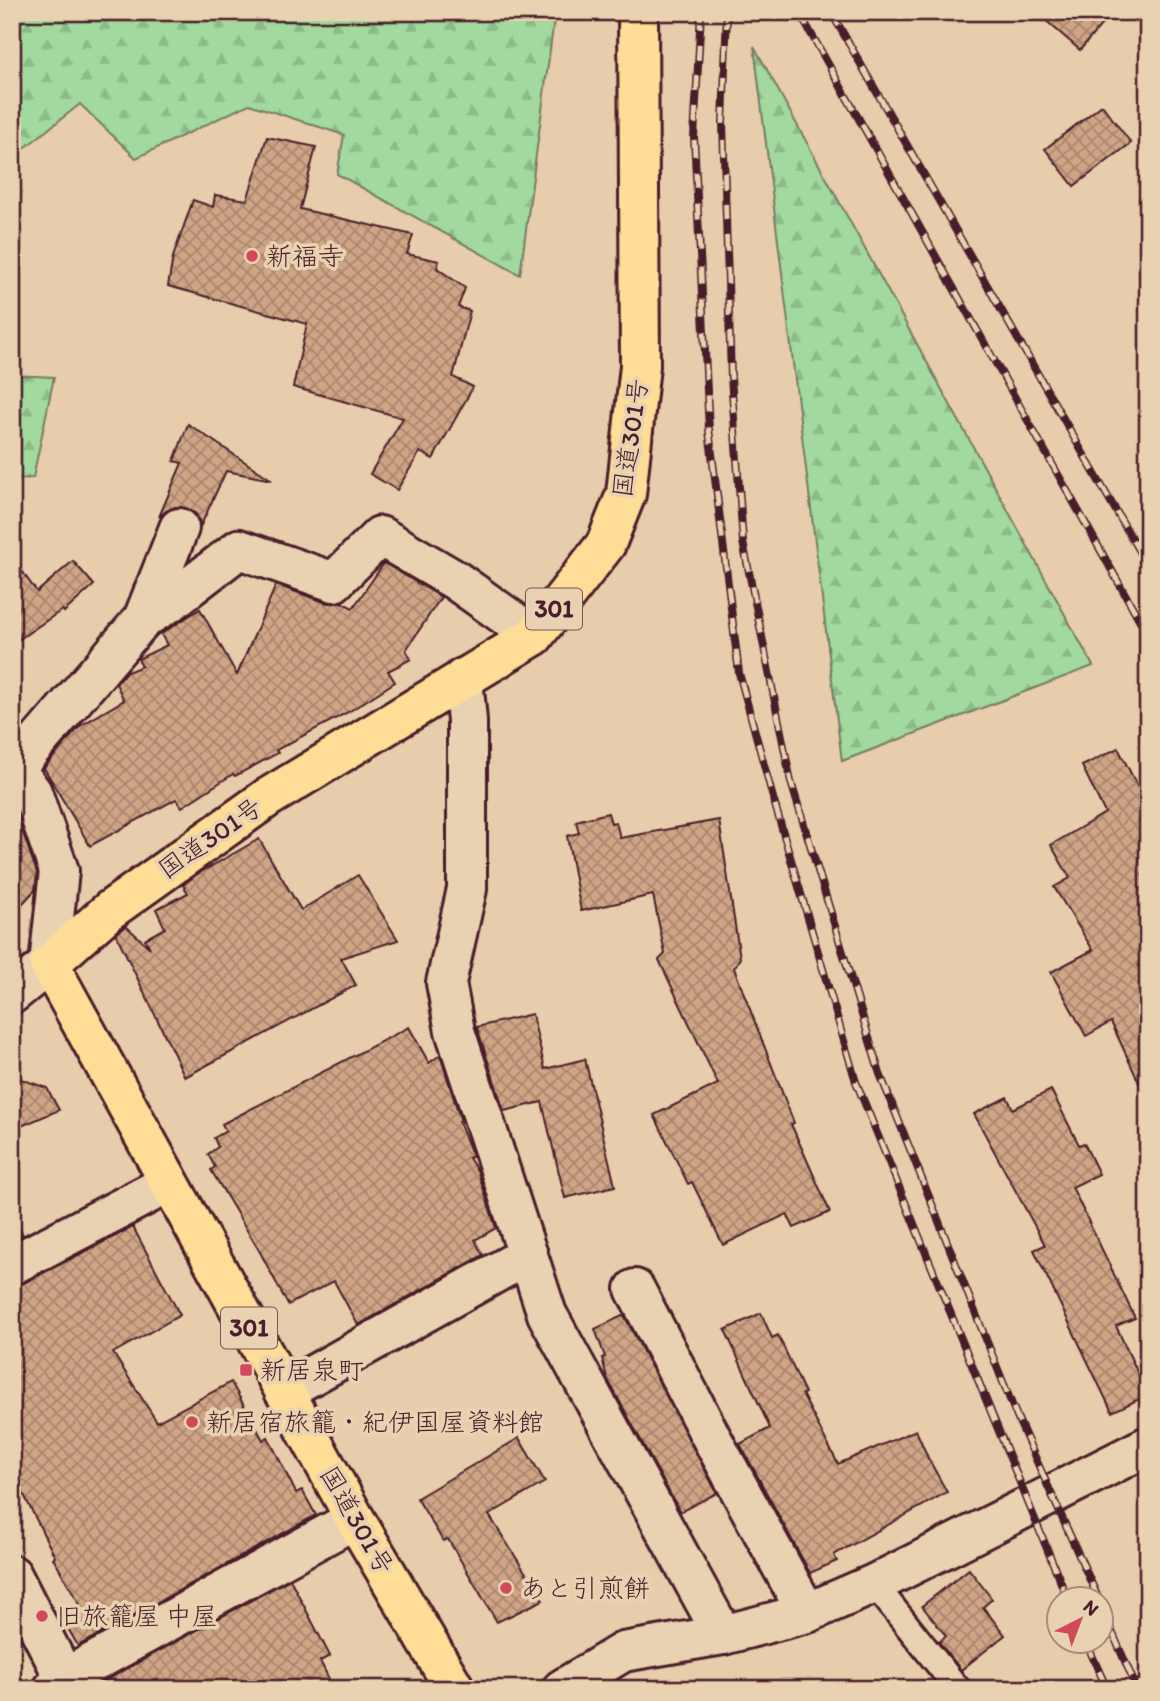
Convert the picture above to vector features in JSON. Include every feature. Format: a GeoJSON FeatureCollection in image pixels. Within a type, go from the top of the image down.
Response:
{"type":"FeatureCollection","features":[{"type":"Feature","properties":{"kind":"highway","name":"国道301号"},"geometry":{"type":"LineString","coordinates":[[454,1689],[355,1519],[49,964],[110,910],[267,798],[534,636],[606,544],[626,494],[640,366],[638,12]]}},
{"type":"Feature","properties":{"kind":"street"},"geometry":{"type":"LineString","coordinates":[[143,619],[179,528]]}},
{"type":"Feature","properties":{"kind":"street"},"geometry":{"type":"LineString","coordinates":[[12,994],[49,964],[59,871],[32,792],[14,766],[143,619],[169,603],[239,549],[334,582],[380,536],[455,580],[534,636]]}},
{"type":"Feature","properties":{"kind":"street"},"geometry":{"type":"LineString","coordinates":[[463,678],[467,722],[467,889],[446,983],[455,1031],[547,1314],[723,1635]]}},
{"type":"Feature","properties":{"kind":"street"},"geometry":{"type":"LineString","coordinates":[[12,1265],[169,1183]]}},
{"type":"Feature","properties":{"kind":"street"},"geometry":{"type":"LineString","coordinates":[[284,1391],[528,1255]]}},
{"type":"Feature","properties":{"kind":"street"},"geometry":{"type":"LineString","coordinates":[[635,1289],[710,1435],[807,1613]]}},
{"type":"Feature","properties":{"kind":"street"},"geometry":{"type":"LineString","coordinates":[[562,1689],[623,1652],[723,1635],[807,1613],[874,1584],[1148,1446]]}},
{"type":"Feature","properties":{"kind":"street"},"geometry":{"type":"LineString","coordinates":[[12,1575],[63,1685],[355,1519]]}},
{"type":"Feature","properties":{"kind":"lane"},"geometry":{"type":"LineString","coordinates":[[874,1584],[958,1689]]}},
{"type":"Feature","properties":{"kind":"green space"},"geometry":{"type":"Polygon","coordinates":[[[12,12],[555,12],[520,275],[337,174],[344,135],[249,104],[136,158],[80,104],[12,158],[12,12]]]}},
{"type":"Feature","properties":{"kind":"green space"},"geometry":{"type":"Polygon","coordinates":[[[754,46],[1093,666],[842,761],[754,46]]]}},
{"type":"Feature","properties":{"kind":"green space"},"geometry":{"type":"Polygon","coordinates":[[[12,375],[54,377],[33,478],[12,479],[12,375]]]}},
{"type":"Feature","properties":{"kind":"building"},"geometry":{"type":"Polygon","coordinates":[[[1036,12],[1112,12],[1080,50],[1036,12]]]}},
{"type":"Feature","properties":{"kind":"building"},"geometry":{"type":"Polygon","coordinates":[[[1102,105],[1131,143],[1074,186],[1045,149],[1102,105]]]}},
{"type":"Feature","properties":{"kind":"building"},"geometry":{"type":"Polygon","coordinates":[[[267,137],[316,147],[300,209],[413,235],[407,254],[439,261],[437,268],[465,288],[458,307],[470,311],[453,377],[473,387],[433,459],[420,452],[397,490],[370,474],[403,418],[293,387],[307,324],[168,286],[173,257],[193,200],[213,207],[215,195],[247,200],[267,137]]]}},
{"type":"Feature","properties":{"kind":"building"},"geometry":{"type":"Polygon","coordinates":[[[188,424],[272,480],[226,471],[201,525],[196,514],[186,508],[175,507],[159,517],[182,463],[174,461],[188,424]]]}},
{"type":"Feature","properties":{"kind":"building"},"geometry":{"type":"Polygon","coordinates":[[[12,558],[37,592],[73,561],[94,585],[64,612],[62,610],[12,644],[12,558]]]}},
{"type":"Feature","properties":{"kind":"building"},"geometry":{"type":"Polygon","coordinates":[[[384,563],[441,597],[406,650],[411,659],[388,671],[395,682],[350,711],[276,750],[278,753],[235,776],[233,774],[182,807],[176,799],[90,846],[44,768],[80,726],[124,700],[116,684],[125,673],[142,666],[138,659],[167,645],[161,634],[200,609],[237,675],[276,585],[327,603],[341,602],[353,608],[384,563]]]}},
{"type":"Feature","properties":{"kind":"building"},"geometry":{"type":"Polygon","coordinates":[[[1118,748],[1148,807],[1148,1102],[1111,1022],[1086,1036],[1051,972],[1093,950],[1054,887],[1070,878],[1051,845],[1105,813],[1082,766],[1118,748]]]}},
{"type":"Feature","properties":{"kind":"building"},"geometry":{"type":"Polygon","coordinates":[[[608,813],[611,823],[616,822],[620,838],[719,820],[740,958],[734,968],[794,1123],[791,1124],[830,1212],[794,1228],[787,1214],[723,1245],[692,1182],[688,1184],[654,1115],[718,1084],[659,960],[665,954],[653,895],[581,911],[567,836],[579,833],[576,821],[608,813]]]}},
{"type":"Feature","properties":{"kind":"building"},"geometry":{"type":"Polygon","coordinates":[[[12,824],[23,833],[37,873],[35,890],[12,915],[12,824]]]}},
{"type":"Feature","properties":{"kind":"building"},"geometry":{"type":"Polygon","coordinates":[[[259,839],[301,910],[358,875],[398,940],[341,958],[356,985],[185,1077],[116,934],[126,926],[150,948],[145,939],[165,928],[156,909],[188,893],[183,885],[196,875],[259,839]]]}},
{"type":"Feature","properties":{"kind":"building"},"geometry":{"type":"Polygon","coordinates":[[[532,1014],[545,1069],[585,1059],[615,1186],[565,1198],[542,1102],[504,1111],[477,1027],[532,1014]]]}},
{"type":"Feature","properties":{"kind":"building"},"geometry":{"type":"Polygon","coordinates":[[[409,1027],[429,1063],[440,1055],[461,1121],[459,1122],[473,1156],[469,1158],[478,1172],[496,1228],[475,1240],[483,1255],[358,1325],[334,1281],[288,1305],[211,1170],[215,1167],[208,1154],[218,1147],[214,1138],[226,1131],[222,1124],[409,1027]]]}},
{"type":"Feature","properties":{"kind":"building"},"geometry":{"type":"Polygon","coordinates":[[[12,1076],[47,1088],[59,1110],[12,1130],[12,1076]]]}},
{"type":"Feature","properties":{"kind":"building"},"geometry":{"type":"Polygon","coordinates":[[[1051,1090],[1079,1145],[1084,1143],[1099,1174],[1072,1187],[1135,1318],[1116,1326],[1148,1395],[1112,1412],[1034,1250],[1045,1245],[974,1114],[1007,1097],[1013,1109],[1051,1090]]]}},
{"type":"Feature","properties":{"kind":"building"},"geometry":{"type":"Polygon","coordinates":[[[12,1214],[23,1235],[12,1240],[12,1214]]]}},
{"type":"Feature","properties":{"kind":"building"},"geometry":{"type":"Polygon","coordinates":[[[133,1227],[180,1315],[113,1353],[157,1422],[231,1382],[263,1440],[268,1437],[296,1493],[302,1490],[316,1515],[78,1646],[62,1618],[82,1608],[53,1558],[55,1557],[12,1471],[12,1287],[133,1227]]]}},
{"type":"Feature","properties":{"kind":"building"},"geometry":{"type":"Polygon","coordinates":[[[761,1313],[772,1338],[778,1335],[805,1393],[802,1394],[838,1464],[916,1430],[947,1492],[834,1555],[837,1561],[810,1573],[740,1444],[770,1428],[725,1330],[761,1313]]]}},
{"type":"Feature","properties":{"kind":"building"},"geometry":{"type":"Polygon","coordinates":[[[624,1315],[717,1493],[680,1512],[607,1378],[602,1358],[605,1357],[595,1329],[624,1315]]]}},
{"type":"Feature","properties":{"kind":"building"},"geometry":{"type":"Polygon","coordinates":[[[519,1438],[545,1482],[489,1515],[543,1600],[497,1622],[448,1539],[443,1541],[417,1498],[519,1438]]]}},
{"type":"Feature","properties":{"kind":"building"},"geometry":{"type":"Polygon","coordinates":[[[969,1569],[992,1599],[983,1607],[1005,1635],[961,1670],[939,1642],[946,1636],[922,1606],[969,1569]]]}},
{"type":"Feature","properties":{"kind":"building"},"geometry":{"type":"Polygon","coordinates":[[[290,1579],[330,1656],[320,1661],[334,1689],[101,1689],[99,1684],[290,1579]]]}},
{"type":"Feature","properties":{"kind":"railway"},"geometry":{"type":"LineString","coordinates":[[701,12],[694,137],[709,430],[739,673],[856,1082],[1062,1586]]}},
{"type":"Feature","properties":{"kind":"railway"},"geometry":{"type":"LineString","coordinates":[[727,12],[723,123],[731,377],[743,542],[791,782],[880,1074],[1017,1417],[1093,1586]]}},
{"type":"Feature","properties":{"kind":"railway"},"geometry":{"type":"LineString","coordinates":[[799,12],[1148,635]]}},
{"type":"Feature","properties":{"kind":"railway"},"geometry":{"type":"LineString","coordinates":[[831,12],[1148,567]]}},
{"type":"Feature","properties":{"kind":"railway"},"geometry":{"type":"LineString","coordinates":[[1114,1636],[1137,1689]]}},
{"type":"Feature","properties":{"kind":"railway"},"geometry":{"type":"LineString","coordinates":[[1092,1656],[1107,1689]]}},
{"type":"Feature","properties":{"kind":"place","name":"新福寺"},"geometry":{"type":"Point","coordinates":[252,256]}},
{"type":"Feature","properties":{"kind":"place","name":"新居泉町"},"geometry":{"type":"Point","coordinates":[246,1370]}},
{"type":"Feature","properties":{"kind":"place","name":"新居宿旅籠・紀伊国屋資料館"},"geometry":{"type":"Point","coordinates":[192,1422]}},
{"type":"Feature","properties":{"kind":"place","name":"あと引煎餅"},"geometry":{"type":"Point","coordinates":[506,1588]}},
{"type":"Feature","properties":{"kind":"place","name":"旧旅籠屋 中屋"},"geometry":{"type":"Point","coordinates":[42,1616]}}]}
